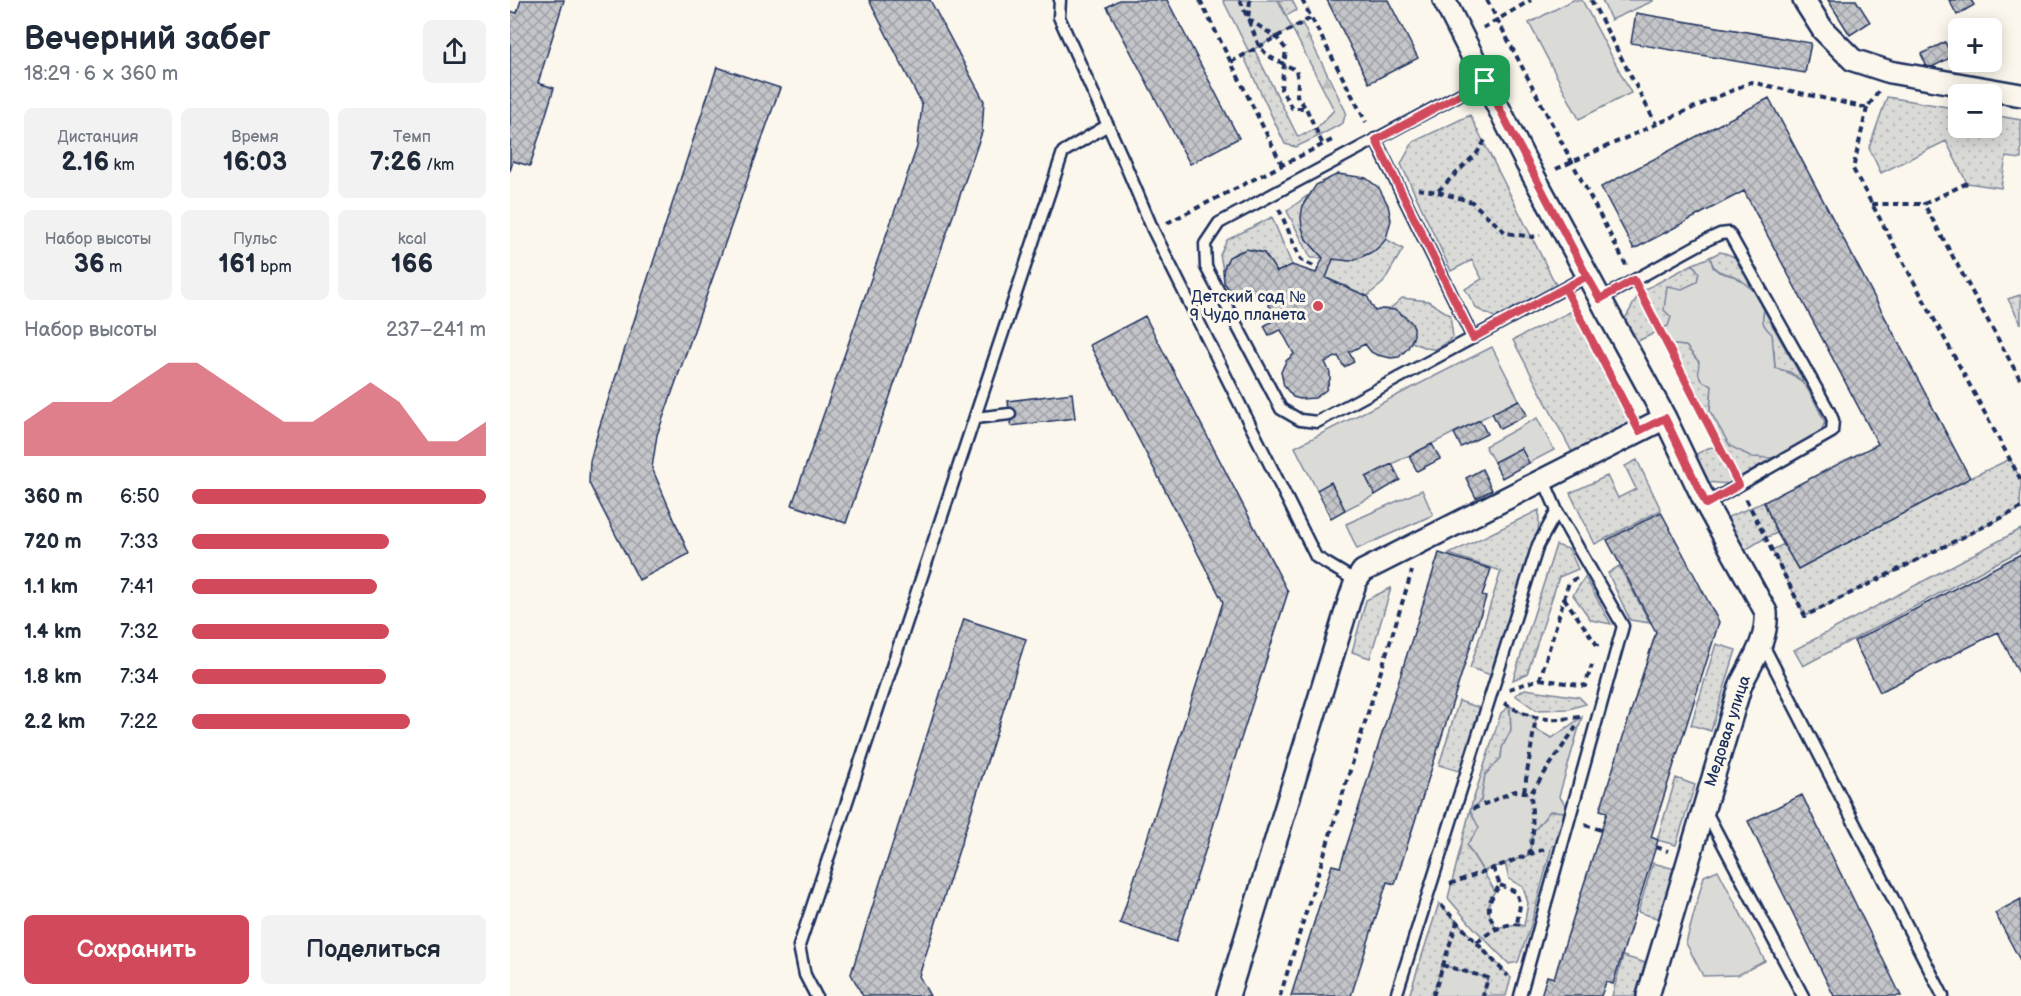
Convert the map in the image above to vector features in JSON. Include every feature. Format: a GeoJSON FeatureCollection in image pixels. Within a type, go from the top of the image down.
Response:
{"type":"FeatureCollection","features":[{"type":"Feature","properties":{"kind":"street"},"geometry":{"type":"LineString","coordinates":[[1444,0],[1587,276],[1665,418],[1706,504],[1766,612],[1764,634]]}},
{"type":"Feature","properties":{"kind":"street"},"geometry":{"type":"LineString","coordinates":[[1804,0],[1823,30],[1852,60],[1890,72],[2021,95]]}},
{"type":"Feature","properties":{"kind":"street"},"geometry":{"type":"LineString","coordinates":[[1228,996],[1356,582],[1363,571],[1665,418]]}},
{"type":"Feature","properties":{"kind":"street","name":"Медовая улица"},"geometry":{"type":"LineString","coordinates":[[1648,996],[1741,684],[1764,634]]}},
{"type":"Feature","properties":{"kind":"lane"},"geometry":{"type":"LineString","coordinates":[[1060,0],[1059,17],[1153,230],[1316,557],[1356,582]]}},
{"type":"Feature","properties":{"kind":"lane"},"geometry":{"type":"LineString","coordinates":[[1485,81],[1220,223],[1206,244],[1206,267],[1281,409],[1300,420],[1317,422],[1587,276]]}},
{"type":"Feature","properties":{"kind":"lane"},"geometry":{"type":"LineString","coordinates":[[816,996],[805,975],[799,946],[1064,152],[1108,125]]}},
{"type":"Feature","properties":{"kind":"lane"},"geometry":{"type":"LineString","coordinates":[[1376,140],[1473,338]]}},
{"type":"Feature","properties":{"kind":"lane"},"geometry":{"type":"LineString","coordinates":[[1600,299],[1707,240],[1720,234],[1730,233],[1829,411],[1833,420],[1832,432],[1706,504]]}},
{"type":"Feature","properties":{"kind":"lane"},"geometry":{"type":"LineString","coordinates":[[975,418],[1010,414]]}},
{"type":"Feature","properties":{"kind":"lane"},"geometry":{"type":"LineString","coordinates":[[1520,993],[1623,626],[1557,511],[1543,478]]}},
{"type":"Feature","properties":{"kind":"lane"},"geometry":{"type":"LineString","coordinates":[[1396,996],[1538,545],[1557,511]]}},
{"type":"Feature","properties":{"kind":"lane"},"geometry":{"type":"LineString","coordinates":[[1764,634],[1943,996]]}},
{"type":"Feature","properties":{"kind":"lane"},"geometry":{"type":"LineString","coordinates":[[1704,807],[1803,996]]}},
{"type":"Feature","properties":{"kind":"path"},"geometry":{"type":"LineString","coordinates":[[1200,0],[1282,165]]}},
{"type":"Feature","properties":{"kind":"path"},"geometry":{"type":"LineString","coordinates":[[1240,0],[1259,46],[1268,56],[1296,70],[1297,96],[1306,108],[1323,144]]}},
{"type":"Feature","properties":{"kind":"path"},"geometry":{"type":"LineString","coordinates":[[1248,19],[1250,0]]}},
{"type":"Feature","properties":{"kind":"path"},"geometry":{"type":"LineString","coordinates":[[1302,0],[1366,122]]}},
{"type":"Feature","properties":{"kind":"path"},"geometry":{"type":"LineString","coordinates":[[1487,0],[1634,280],[1805,616],[2021,508]]}},
{"type":"Feature","properties":{"kind":"path"},"geometry":{"type":"LineString","coordinates":[[1464,39],[1531,0]]}},
{"type":"Feature","properties":{"kind":"path"},"geometry":{"type":"LineString","coordinates":[[1591,0],[1656,124]]}},
{"type":"Feature","properties":{"kind":"path"},"geometry":{"type":"LineString","coordinates":[[1231,62],[1311,18]]}},
{"type":"Feature","properties":{"kind":"path"},"geometry":{"type":"LineString","coordinates":[[1248,19],[1276,37],[1286,49],[1281,89],[1292,108],[1306,108]]}},
{"type":"Feature","properties":{"kind":"path"},"geometry":{"type":"LineString","coordinates":[[1890,72],[1867,108],[1853,169],[2021,480]]}},
{"type":"Feature","properties":{"kind":"path"},"geometry":{"type":"LineString","coordinates":[[1536,178],[1750,82],[1867,108]]}},
{"type":"Feature","properties":{"kind":"path"},"geometry":{"type":"LineString","coordinates":[[1437,192],[1477,153],[1501,113]]}},
{"type":"Feature","properties":{"kind":"path"},"geometry":{"type":"LineString","coordinates":[[1358,127],[1377,117]]}},
{"type":"Feature","properties":{"kind":"path"},"geometry":{"type":"LineString","coordinates":[[1153,230],[1341,136]]}},
{"type":"Feature","properties":{"kind":"path"},"geometry":{"type":"LineString","coordinates":[[1872,204],[1924,204],[1967,183]]}},
{"type":"Feature","properties":{"kind":"path"},"geometry":{"type":"LineString","coordinates":[[1399,187],[1437,192],[1473,202],[1506,233],[1532,237],[1563,230]]}},
{"type":"Feature","properties":{"kind":"path"},"geometry":{"type":"LineString","coordinates":[[1273,194],[1301,260],[1318,268]]}},
{"type":"Feature","properties":{"kind":"path"},"geometry":{"type":"LineString","coordinates":[[1924,204],[2021,381]]}},
{"type":"Feature","properties":{"kind":"path"},"geometry":{"type":"LineString","coordinates":[[1565,288],[1639,431]]}},
{"type":"Feature","properties":{"kind":"path"},"geometry":{"type":"LineString","coordinates":[[1280,996],[1414,567],[1409,548]]}},
{"type":"Feature","properties":{"kind":"path"},"geometry":{"type":"LineString","coordinates":[[1540,679],[1569,582],[1590,569]]}},
{"type":"Feature","properties":{"kind":"path"},"geometry":{"type":"LineString","coordinates":[[1491,696],[1540,679],[1585,686],[1597,645],[1564,598]]}},
{"type":"Feature","properties":{"kind":"path"},"geometry":{"type":"LineString","coordinates":[[1491,696],[1524,714],[1549,721],[1582,717],[1531,793],[1533,832],[1529,855]]}},
{"type":"Feature","properties":{"kind":"path"},"geometry":{"type":"LineString","coordinates":[[1524,792],[1536,717]]}},
{"type":"Feature","properties":{"kind":"path"},"geometry":{"type":"LineString","coordinates":[[1454,810],[1470,810],[1515,791],[1531,793]]}},
{"type":"Feature","properties":{"kind":"path"},"geometry":{"type":"LineString","coordinates":[[1520,993],[1477,942],[1429,892],[1563,842]]}},
{"type":"Feature","properties":{"kind":"path"},"geometry":{"type":"LineString","coordinates":[[1493,868],[1500,885],[1516,892],[1520,905],[1517,924]]}},
{"type":"Feature","properties":{"kind":"path"},"geometry":{"type":"LineString","coordinates":[[1496,928],[1490,916],[1488,901],[1500,885]]}},
{"type":"Feature","properties":{"kind":"path"},"geometry":{"type":"LineString","coordinates":[[1433,996],[1457,922]]}},
{"type":"Feature","properties":{"kind":"path"},"geometry":{"type":"LineString","coordinates":[[1477,942],[1496,928],[1517,924],[1538,929]]}},
{"type":"Feature","properties":{"kind":"path"},"geometry":{"type":"LineString","coordinates":[[1442,965],[1488,978],[1483,996]]}},
{"type":"Feature","properties":{"kind":"green space"},"geometry":{"type":"Polygon","coordinates":[[[1223,0],[1278,0],[1292,28],[1249,52],[1223,0]]]}},
{"type":"Feature","properties":{"kind":"green space"},"geometry":{"type":"Polygon","coordinates":[[[1278,0],[1292,0],[1297,10],[1286,16],[1278,0]]]}},
{"type":"Feature","properties":{"kind":"green space"},"geometry":{"type":"Polygon","coordinates":[[[1573,0],[1582,0],[1631,93],[1579,119],[1529,23],[1573,0]]]}},
{"type":"Feature","properties":{"kind":"green space"},"geometry":{"type":"Polygon","coordinates":[[[1602,0],[1653,0],[1653,1],[1611,20],[1602,0]]]}},
{"type":"Feature","properties":{"kind":"green space"},"geometry":{"type":"Polygon","coordinates":[[[1302,23],[1346,112],[1343,123],[1319,136],[1316,129],[1334,110],[1292,28],[1302,23]]]}},
{"type":"Feature","properties":{"kind":"green space"},"geometry":{"type":"Polygon","coordinates":[[[1254,49],[1298,137],[1316,129],[1319,136],[1296,147],[1285,144],[1243,55],[1254,49]]]}},
{"type":"Feature","properties":{"kind":"green space"},"geometry":{"type":"Polygon","coordinates":[[[1887,97],[1948,107],[1948,138],[2002,138],[2002,117],[2021,120],[2021,159],[2006,157],[2001,188],[1967,183],[1946,141],[1881,173],[1869,148],[1887,97]]]}},
{"type":"Feature","properties":{"kind":"green space"},"geometry":{"type":"Polygon","coordinates":[[[1470,115],[1559,291],[1503,321],[1477,309],[1465,289],[1482,279],[1472,260],[1451,271],[1401,164],[1413,142],[1470,115]]]}},
{"type":"Feature","properties":{"kind":"green space"},"geometry":{"type":"Polygon","coordinates":[[[1308,195],[1303,205],[1306,239],[1323,258],[1311,258],[1287,211],[1308,195]]]}},
{"type":"Feature","properties":{"kind":"green space"},"geometry":{"type":"Polygon","coordinates":[[[1272,217],[1292,265],[1277,272],[1264,253],[1245,250],[1229,258],[1223,270],[1220,255],[1227,240],[1272,217]]]}},
{"type":"Feature","properties":{"kind":"green space"},"geometry":{"type":"Polygon","coordinates":[[[1386,239],[1403,249],[1383,283],[1367,296],[1326,278],[1333,259],[1362,256],[1374,250],[1386,239]]]}},
{"type":"Feature","properties":{"kind":"green space"},"geometry":{"type":"Polygon","coordinates":[[[1720,252],[1739,260],[1744,265],[1750,276],[1753,290],[1738,278],[1714,267],[1710,257],[1720,252]]]}},
{"type":"Feature","properties":{"kind":"green space"},"geometry":{"type":"Polygon","coordinates":[[[1710,257],[1713,267],[1719,272],[1736,277],[1753,290],[1764,310],[1764,324],[1772,334],[1775,368],[1795,376],[1807,388],[1825,422],[1821,431],[1772,458],[1752,457],[1730,446],[1710,411],[1712,386],[1700,377],[1699,362],[1686,346],[1666,344],[1659,330],[1668,326],[1671,317],[1664,310],[1667,286],[1682,289],[1697,282],[1699,273],[1693,264],[1710,257]]]}},
{"type":"Feature","properties":{"kind":"green space"},"geometry":{"type":"Polygon","coordinates":[[[1693,264],[1699,273],[1697,282],[1682,290],[1667,287],[1671,317],[1669,326],[1626,347],[1625,319],[1640,292],[1693,264]]]}},
{"type":"Feature","properties":{"kind":"green space"},"geometry":{"type":"Polygon","coordinates":[[[2020,295],[2021,297],[2021,324],[2008,299],[2020,295]]]}},
{"type":"Feature","properties":{"kind":"green space"},"geometry":{"type":"Polygon","coordinates":[[[1402,298],[1428,301],[1450,315],[1453,337],[1443,346],[1434,349],[1412,342],[1413,330],[1409,320],[1401,313],[1390,309],[1402,298]]]}},
{"type":"Feature","properties":{"kind":"green space"},"geometry":{"type":"Polygon","coordinates":[[[1576,309],[1634,421],[1572,452],[1513,340],[1576,309]]]}},
{"type":"Feature","properties":{"kind":"green space"},"geometry":{"type":"Polygon","coordinates":[[[1764,310],[1804,382],[1790,372],[1775,368],[1774,350],[1762,320],[1764,310]]]}},
{"type":"Feature","properties":{"kind":"green space"},"geometry":{"type":"Polygon","coordinates":[[[1666,344],[1686,346],[1699,362],[1712,386],[1710,411],[1772,458],[1821,431],[1825,422],[1828,434],[1739,485],[1695,481],[1685,460],[1708,448],[1719,446],[1666,344]]]}},
{"type":"Feature","properties":{"kind":"green space"},"geometry":{"type":"Polygon","coordinates":[[[1492,347],[1519,400],[1366,477],[1375,495],[1345,510],[1331,483],[1317,490],[1295,447],[1492,347]]]}},
{"type":"Feature","properties":{"kind":"green space"},"geometry":{"type":"Polygon","coordinates":[[[1537,418],[1554,450],[1529,463],[1521,448],[1494,462],[1485,446],[1537,418]]]}},
{"type":"Feature","properties":{"kind":"green space"},"geometry":{"type":"Polygon","coordinates":[[[2010,459],[2021,480],[2020,509],[1805,616],[1772,550],[1784,544],[1798,569],[2010,459]]]}},
{"type":"Feature","properties":{"kind":"green space"},"geometry":{"type":"Polygon","coordinates":[[[1637,460],[1661,510],[1595,544],[1570,493],[1607,476],[1618,498],[1636,489],[1625,466],[1637,460]]]}},
{"type":"Feature","properties":{"kind":"green space"},"geometry":{"type":"Polygon","coordinates":[[[1422,490],[1433,515],[1357,549],[1346,524],[1422,490]]]}},
{"type":"Feature","properties":{"kind":"green space"},"geometry":{"type":"Polygon","coordinates":[[[1764,502],[1777,533],[1735,556],[1716,522],[1764,502]]]}},
{"type":"Feature","properties":{"kind":"green space"},"geometry":{"type":"Polygon","coordinates":[[[1539,510],[1538,545],[1497,677],[1470,668],[1501,571],[1449,554],[1539,510]]]}},
{"type":"Feature","properties":{"kind":"green space"},"geometry":{"type":"Polygon","coordinates":[[[2021,529],[2021,550],[1803,666],[1794,650],[2021,529]]]}},
{"type":"Feature","properties":{"kind":"green space"},"geometry":{"type":"Polygon","coordinates":[[[1556,545],[1569,549],[1578,569],[1559,577],[1527,674],[1513,680],[1556,545]]]}},
{"type":"Feature","properties":{"kind":"green space"},"geometry":{"type":"Polygon","coordinates":[[[1619,566],[1650,623],[1630,620],[1608,573],[1619,566]]]}},
{"type":"Feature","properties":{"kind":"green space"},"geometry":{"type":"Polygon","coordinates":[[[1585,577],[1611,624],[1591,620],[1573,595],[1585,577]]]}},
{"type":"Feature","properties":{"kind":"green space"},"geometry":{"type":"Polygon","coordinates":[[[1391,588],[1370,658],[1352,652],[1366,600],[1391,588]]]}},
{"type":"Feature","properties":{"kind":"green space"},"geometry":{"type":"Polygon","coordinates":[[[1716,644],[1736,650],[1711,731],[1691,725],[1716,644]]]}},
{"type":"Feature","properties":{"kind":"green space"},"geometry":{"type":"Polygon","coordinates":[[[1525,689],[1579,697],[1586,704],[1569,709],[1536,710],[1515,695],[1525,689]]]}},
{"type":"Feature","properties":{"kind":"green space"},"geometry":{"type":"Polygon","coordinates":[[[1459,701],[1486,710],[1466,773],[1439,765],[1459,701]]]}},
{"type":"Feature","properties":{"kind":"green space"},"geometry":{"type":"Polygon","coordinates":[[[1510,706],[1511,730],[1502,748],[1501,758],[1485,775],[1479,828],[1467,845],[1495,891],[1489,910],[1496,928],[1517,924],[1524,926],[1528,903],[1523,887],[1509,879],[1505,863],[1529,855],[1533,832],[1550,811],[1571,812],[1563,842],[1552,846],[1530,928],[1518,962],[1509,964],[1448,898],[1470,810],[1501,713],[1510,706]]]}},
{"type":"Feature","properties":{"kind":"green space"},"geometry":{"type":"Polygon","coordinates":[[[1510,706],[1524,714],[1536,717],[1535,729],[1552,738],[1582,717],[1559,796],[1571,812],[1550,811],[1533,832],[1529,855],[1483,871],[1467,845],[1479,828],[1470,810],[1481,801],[1485,775],[1501,758],[1502,748],[1511,730],[1510,706]]]}},
{"type":"Feature","properties":{"kind":"green space"},"geometry":{"type":"Polygon","coordinates":[[[1676,778],[1695,785],[1676,845],[1657,840],[1676,778]]]}},
{"type":"Feature","properties":{"kind":"green space"},"geometry":{"type":"Polygon","coordinates":[[[1653,863],[1675,869],[1660,919],[1638,912],[1653,863]]]}},
{"type":"Feature","properties":{"kind":"green space"},"geometry":{"type":"Polygon","coordinates":[[[1718,870],[1765,961],[1738,975],[1703,976],[1686,943],[1704,876],[1718,870]]]}},
{"type":"Feature","properties":{"kind":"green space"},"geometry":{"type":"Polygon","coordinates":[[[1439,903],[1511,978],[1506,996],[1483,996],[1487,978],[1433,996],[1409,996],[1439,903]]]}},
{"type":"Feature","properties":{"kind":"green space"},"geometry":{"type":"Polygon","coordinates":[[[1623,956],[1646,963],[1636,996],[1612,996],[1623,956]]]}},
{"type":"Feature","properties":{"kind":"green space"},"geometry":{"type":"Polygon","coordinates":[[[1442,965],[1488,978],[1483,996],[1433,996],[1442,965]]]}},
{"type":"Feature","properties":{"kind":"building"},"geometry":{"type":"Polygon","coordinates":[[[521,0],[564,0],[538,83],[554,88],[530,166],[513,161],[510,171],[510,11],[517,13],[521,0]]]}},
{"type":"Feature","properties":{"kind":"building"},"geometry":{"type":"Polygon","coordinates":[[[869,0],[930,0],[984,101],[982,132],[846,523],[792,505],[917,147],[922,105],[869,0]]]}},
{"type":"Feature","properties":{"kind":"building"},"geometry":{"type":"Polygon","coordinates":[[[1119,0],[1167,0],[1239,138],[1190,164],[1107,7],[1119,0]]]}},
{"type":"Feature","properties":{"kind":"building"},"geometry":{"type":"Polygon","coordinates":[[[1327,0],[1388,0],[1418,58],[1369,83],[1327,0]]]}},
{"type":"Feature","properties":{"kind":"building"},"geometry":{"type":"Polygon","coordinates":[[[1828,0],[1856,0],[1870,22],[1850,35],[1828,0]]]}},
{"type":"Feature","properties":{"kind":"building"},"geometry":{"type":"Polygon","coordinates":[[[1949,0],[1971,0],[1974,5],[1957,15],[1949,0]]]}},
{"type":"Feature","properties":{"kind":"building"},"geometry":{"type":"Polygon","coordinates":[[[1636,13],[1811,43],[1805,73],[1631,43],[1636,13]]]}},
{"type":"Feature","properties":{"kind":"building"},"geometry":{"type":"Polygon","coordinates":[[[1945,42],[1948,48],[1948,59],[1928,69],[1921,54],[1945,42]]]}},
{"type":"Feature","properties":{"kind":"building"},"geometry":{"type":"Polygon","coordinates":[[[717,67],[780,88],[657,435],[652,468],[689,554],[639,580],[589,483],[590,461],[717,67]]]}},
{"type":"Feature","properties":{"kind":"building"},"geometry":{"type":"Polygon","coordinates":[[[1769,98],[1970,478],[1798,569],[1777,533],[1764,502],[1878,444],[1744,191],[1634,249],[1601,187],[1769,98]]]}},
{"type":"Feature","properties":{"kind":"building"},"geometry":{"type":"Polygon","coordinates":[[[1338,174],[1366,178],[1379,188],[1388,205],[1391,220],[1386,239],[1381,245],[1374,251],[1350,261],[1333,259],[1326,278],[1367,296],[1375,311],[1396,310],[1411,322],[1414,335],[1408,348],[1399,357],[1377,355],[1371,352],[1365,344],[1349,352],[1354,362],[1344,367],[1338,356],[1325,362],[1330,373],[1326,390],[1315,398],[1300,399],[1293,397],[1284,386],[1281,372],[1286,361],[1294,354],[1281,330],[1269,335],[1264,326],[1276,319],[1263,294],[1249,298],[1232,293],[1224,283],[1223,270],[1229,257],[1246,249],[1264,253],[1277,272],[1292,265],[1316,273],[1323,258],[1306,239],[1301,217],[1303,205],[1316,185],[1338,174]]]}},
{"type":"Feature","properties":{"kind":"building"},"geometry":{"type":"Polygon","coordinates":[[[1145,316],[1288,592],[1176,942],[1120,923],[1223,602],[1090,345],[1145,316]]]}},
{"type":"Feature","properties":{"kind":"building"},"geometry":{"type":"Polygon","coordinates":[[[1072,393],[1075,418],[1011,426],[1008,401],[1072,393]]]}},
{"type":"Feature","properties":{"kind":"building"},"geometry":{"type":"Polygon","coordinates":[[[1519,400],[1527,415],[1500,429],[1492,413],[1519,400]]]}},
{"type":"Feature","properties":{"kind":"building"},"geometry":{"type":"Polygon","coordinates":[[[1480,420],[1487,434],[1461,447],[1454,433],[1480,420]]]}},
{"type":"Feature","properties":{"kind":"building"},"geometry":{"type":"Polygon","coordinates":[[[1432,444],[1440,459],[1417,471],[1409,456],[1432,444]]]}},
{"type":"Feature","properties":{"kind":"building"},"geometry":{"type":"Polygon","coordinates":[[[1521,448],[1529,463],[1502,478],[1494,462],[1521,448]]]}},
{"type":"Feature","properties":{"kind":"building"},"geometry":{"type":"Polygon","coordinates":[[[1392,464],[1400,480],[1375,495],[1366,477],[1392,464]]]}},
{"type":"Feature","properties":{"kind":"building"},"geometry":{"type":"Polygon","coordinates":[[[1482,469],[1492,490],[1476,498],[1466,478],[1482,469]]]}},
{"type":"Feature","properties":{"kind":"building"},"geometry":{"type":"Polygon","coordinates":[[[1331,482],[1345,510],[1331,518],[1317,490],[1331,482]]]}},
{"type":"Feature","properties":{"kind":"building"},"geometry":{"type":"Polygon","coordinates":[[[1661,512],[1719,622],[1651,837],[1658,840],[1613,984],[1606,982],[1601,996],[1541,996],[1547,976],[1554,978],[1607,812],[1600,810],[1656,632],[1607,540],[1661,512]]]}},
{"type":"Feature","properties":{"kind":"building"},"geometry":{"type":"Polygon","coordinates":[[[1439,553],[1491,569],[1482,596],[1486,597],[1395,884],[1387,882],[1351,996],[1291,996],[1332,865],[1340,867],[1439,553]]]}},
{"type":"Feature","properties":{"kind":"building"},"geometry":{"type":"Polygon","coordinates":[[[2021,554],[2021,677],[1998,632],[1880,692],[1854,641],[2021,554]]]}},
{"type":"Feature","properties":{"kind":"building"},"geometry":{"type":"Polygon","coordinates":[[[964,619],[1026,639],[919,976],[930,996],[863,996],[851,974],[964,619]]]}},
{"type":"Feature","properties":{"kind":"building"},"geometry":{"type":"Polygon","coordinates":[[[1802,795],[1901,996],[1834,996],[1773,873],[1748,821],[1802,795]]]}},
{"type":"Feature","properties":{"kind":"building"},"geometry":{"type":"Polygon","coordinates":[[[2021,899],[2021,962],[1995,913],[2021,899]]]}},
{"type":"Feature","properties":{"kind":"place","name":"Детский сад № 9 Чудо планета"},"geometry":{"type":"Point","coordinates":[1318,306]}},
{"type":"Feature","properties":{"kind":"route"},"geometry":{"type":"LineString","coordinates":[[1485,81],[1376,140],[1473,338],[1587,276],[1600,299],[1634,280],[1739,485],[1706,504],[1665,418],[1639,431],[1565,288],[1587,276],[1485,81]]}}]}
